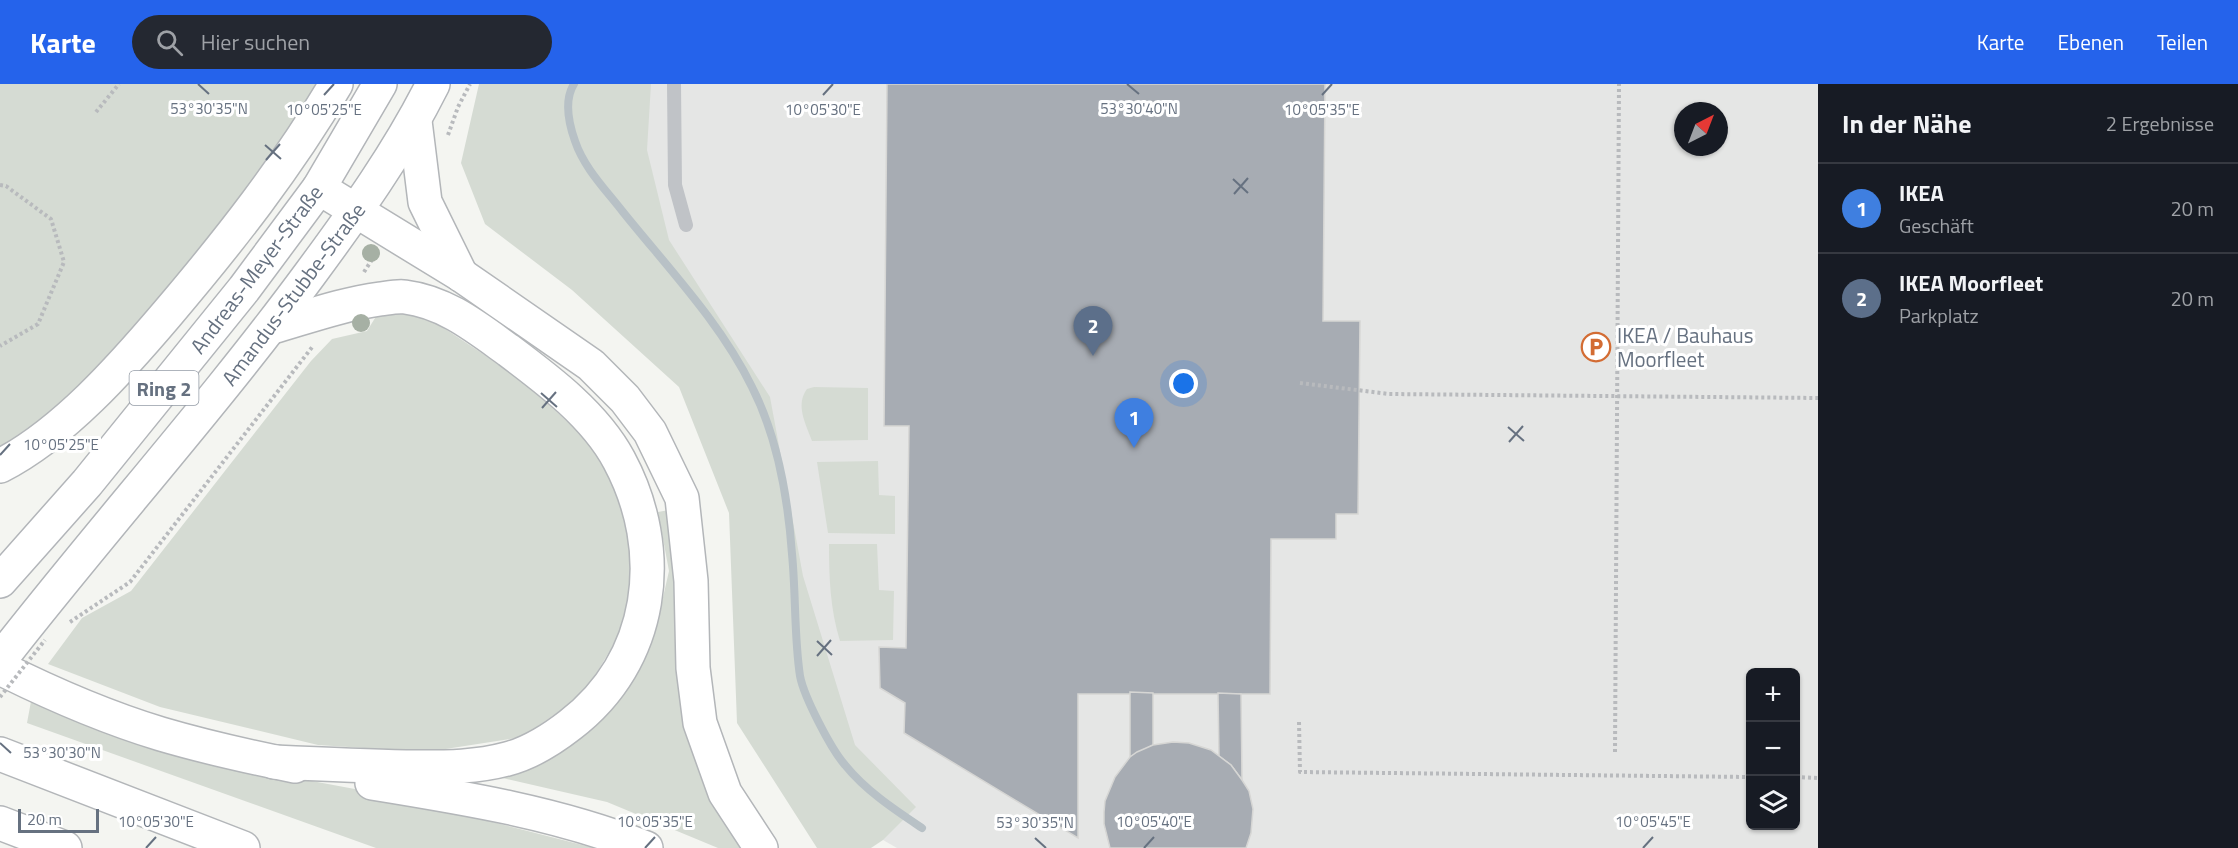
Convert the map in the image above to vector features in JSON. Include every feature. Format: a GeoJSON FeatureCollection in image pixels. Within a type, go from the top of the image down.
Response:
{"type":"FeatureCollection","features":[{"type":"Feature","properties":{"kind":"main road"},"geometry":{"type":"LineString","coordinates":[[0,466],[56,427],[123,365],[209,265],[264,194],[315,120],[336,84]]}},
{"type":"Feature","properties":{"kind":"main road","name":"Andreas-Meyer-Straße"},"geometry":{"type":"LineString","coordinates":[[0,581],[87,483],[244,289],[320,188],[380,84]]}},
{"type":"Feature","properties":{"kind":"main road","name":"Amandus-Stubbe-Straße"},"geometry":{"type":"LineString","coordinates":[[0,660],[41,634],[357,211],[415,121],[434,84]]}},
{"type":"Feature","properties":{"kind":"main road"},"geometry":{"type":"LineString","coordinates":[[415,121],[425,202],[461,275]]}},
{"type":"Feature","properties":{"kind":"main road"},"geometry":{"type":"LineString","coordinates":[[320,188],[461,275],[591,365],[625,399],[650,432],[682,498],[691,581],[693,669],[700,723],[724,793],[761,848]]}},
{"type":"Feature","properties":{"kind":"main road"},"geometry":{"type":"LineString","coordinates":[[272,327],[357,302],[403,297],[435,303],[467,321],[534,370],[588,418],[618,458],[636,496],[647,545],[647,584],[642,621],[631,649],[613,682],[586,713],[551,739],[509,759],[461,768],[274,762]]}},
{"type":"Feature","properties":{"kind":"main road"},"geometry":{"type":"LineString","coordinates":[[0,668],[43,690],[142,728],[274,762],[366,782],[475,799],[539,814],[646,848]]}},
{"type":"Feature","properties":{"kind":"main road"},"geometry":{"type":"LineString","coordinates":[[0,754],[243,848]]}},
{"type":"Feature","properties":{"kind":"main road"},"geometry":{"type":"LineString","coordinates":[[0,823],[65,848]]}},
{"type":"Feature","properties":{"kind":"lane"},"geometry":{"type":"LineString","coordinates":[[674,84],[675,185],[686,225]]}},
{"type":"Feature","properties":{"kind":"path"},"geometry":{"type":"LineString","coordinates":[[96,112],[119,84]]}},
{"type":"Feature","properties":{"kind":"path"},"geometry":{"type":"LineString","coordinates":[[446,140],[458,106],[470,84]]}},
{"type":"Feature","properties":{"kind":"path"},"geometry":{"type":"LineString","coordinates":[[1615,752],[1619,84]]}},
{"type":"Feature","properties":{"kind":"path"},"geometry":{"type":"LineString","coordinates":[[0,185],[6,186],[51,219],[64,262],[38,324],[0,346]]}},
{"type":"Feature","properties":{"kind":"path"},"geometry":{"type":"LineString","coordinates":[[357,302],[355,285],[390,232]]}},
{"type":"Feature","properties":{"kind":"path"},"geometry":{"type":"LineString","coordinates":[[64,627],[130,582],[317,341]]}},
{"type":"Feature","properties":{"kind":"path"},"geometry":{"type":"LineString","coordinates":[[1300,383],[1389,394],[1818,398]]}},
{"type":"Feature","properties":{"kind":"path"},"geometry":{"type":"LineString","coordinates":[[0,697],[41,634]]}},
{"type":"Feature","properties":{"kind":"path"},"geometry":{"type":"LineString","coordinates":[[1299,722],[1300,772],[1746,777]]}},
{"type":"Feature","properties":{"kind":"path"},"geometry":{"type":"LineString","coordinates":[[1800,777],[1818,778]]}},
{"type":"Feature","properties":{"kind":"shaded area"},"geometry":{"type":"Polygon","coordinates":[[[0,84],[318,84],[274,154],[206,245],[88,382],[14,440],[0,448],[0,84]]]}},
{"type":"Feature","properties":{"kind":"shaded area"},"geometry":{"type":"Polygon","coordinates":[[[479,84],[651,84],[647,150],[669,240],[770,397],[803,576],[855,745],[916,807],[883,840],[871,848],[817,848],[737,723],[729,513],[679,387],[572,290],[485,224],[461,163],[479,84]]]}},
{"type":"Feature","properties":{"kind":"shaded area"},"geometry":{"type":"Polygon","coordinates":[[[537,84],[1818,84],[1818,848],[897,848],[883,840],[854,811],[785,545],[537,84]]]}},
{"type":"Feature","properties":{"kind":"shaded area"},"geometry":{"type":"Polygon","coordinates":[[[380,310],[421,313],[521,379],[600,452],[638,547],[630,617],[584,694],[522,737],[426,752],[318,745],[160,707],[48,664],[82,618],[131,591],[311,361],[332,339],[367,331],[380,310]]]}},
{"type":"Feature","properties":{"kind":"shaded area"},"geometry":{"type":"Polygon","coordinates":[[[814,387],[868,388],[868,440],[812,441],[803,415],[802,401],[807,389],[814,387]]]}},
{"type":"Feature","properties":{"kind":"shaded area"},"geometry":{"type":"Polygon","coordinates":[[[878,461],[879,495],[895,496],[895,534],[828,533],[817,462],[878,461]]]}},
{"type":"Feature","properties":{"kind":"shaded area"},"geometry":{"type":"Polygon","coordinates":[[[669,510],[684,667],[751,848],[718,848],[607,802],[494,776],[637,670],[656,628],[669,571],[658,512],[669,510]]]}},
{"type":"Feature","properties":{"kind":"shaded area"},"geometry":{"type":"Polygon","coordinates":[[[829,544],[877,544],[879,590],[894,591],[893,640],[840,641],[831,593],[829,544]]]}},
{"type":"Feature","properties":{"kind":"shaded area"},"geometry":{"type":"Polygon","coordinates":[[[32,696],[182,757],[387,795],[594,848],[376,848],[27,723],[32,696]]]}},
{"type":"Feature","properties":{"kind":"building"},"geometry":{"type":"Polygon","coordinates":[[[887,84],[1325,84],[1323,321],[1360,321],[1358,514],[1336,514],[1336,539],[1271,539],[1270,694],[1078,694],[1078,838],[904,733],[905,703],[880,688],[879,647],[906,648],[909,426],[884,426],[887,84]]]}},
{"type":"Feature","properties":{"kind":"building"},"geometry":{"type":"Polygon","coordinates":[[[1130,692],[1153,693],[1153,745],[1130,757],[1130,692]]]}},
{"type":"Feature","properties":{"kind":"building"},"geometry":{"type":"Polygon","coordinates":[[[1218,693],[1241,694],[1242,780],[1231,765],[1219,756],[1218,693]]]}},
{"type":"Feature","properties":{"kind":"building"},"geometry":{"type":"Polygon","coordinates":[[[1173,742],[1189,743],[1211,750],[1231,765],[1242,780],[1249,791],[1253,809],[1251,833],[1246,848],[1110,848],[1104,824],[1104,812],[1105,801],[1115,777],[1130,757],[1137,752],[1153,745],[1173,742]]]}},
{"type":"Feature","properties":{"kind":"waterway"},"geometry":{"type":"LineString","coordinates":[[574,84],[569,97],[569,120],[584,160],[725,340],[752,387],[769,427],[788,511],[800,676],[812,709],[839,757],[853,774],[881,800],[922,828]]}},
{"type":"Feature","properties":{"kind":"place","name":"IKEA / Bauhaus Moorfleet"},"geometry":{"type":"Point","coordinates":[1596,347]}},
{"type":"Feature","properties":{"kind":"place","name":"IKEA Moorfleet"},"geometry":{"type":"Point","coordinates":[1093,356]}},
{"type":"Feature","properties":{"kind":"place","name":"IKEA"},"geometry":{"type":"Point","coordinates":[1134,448]}}]}
